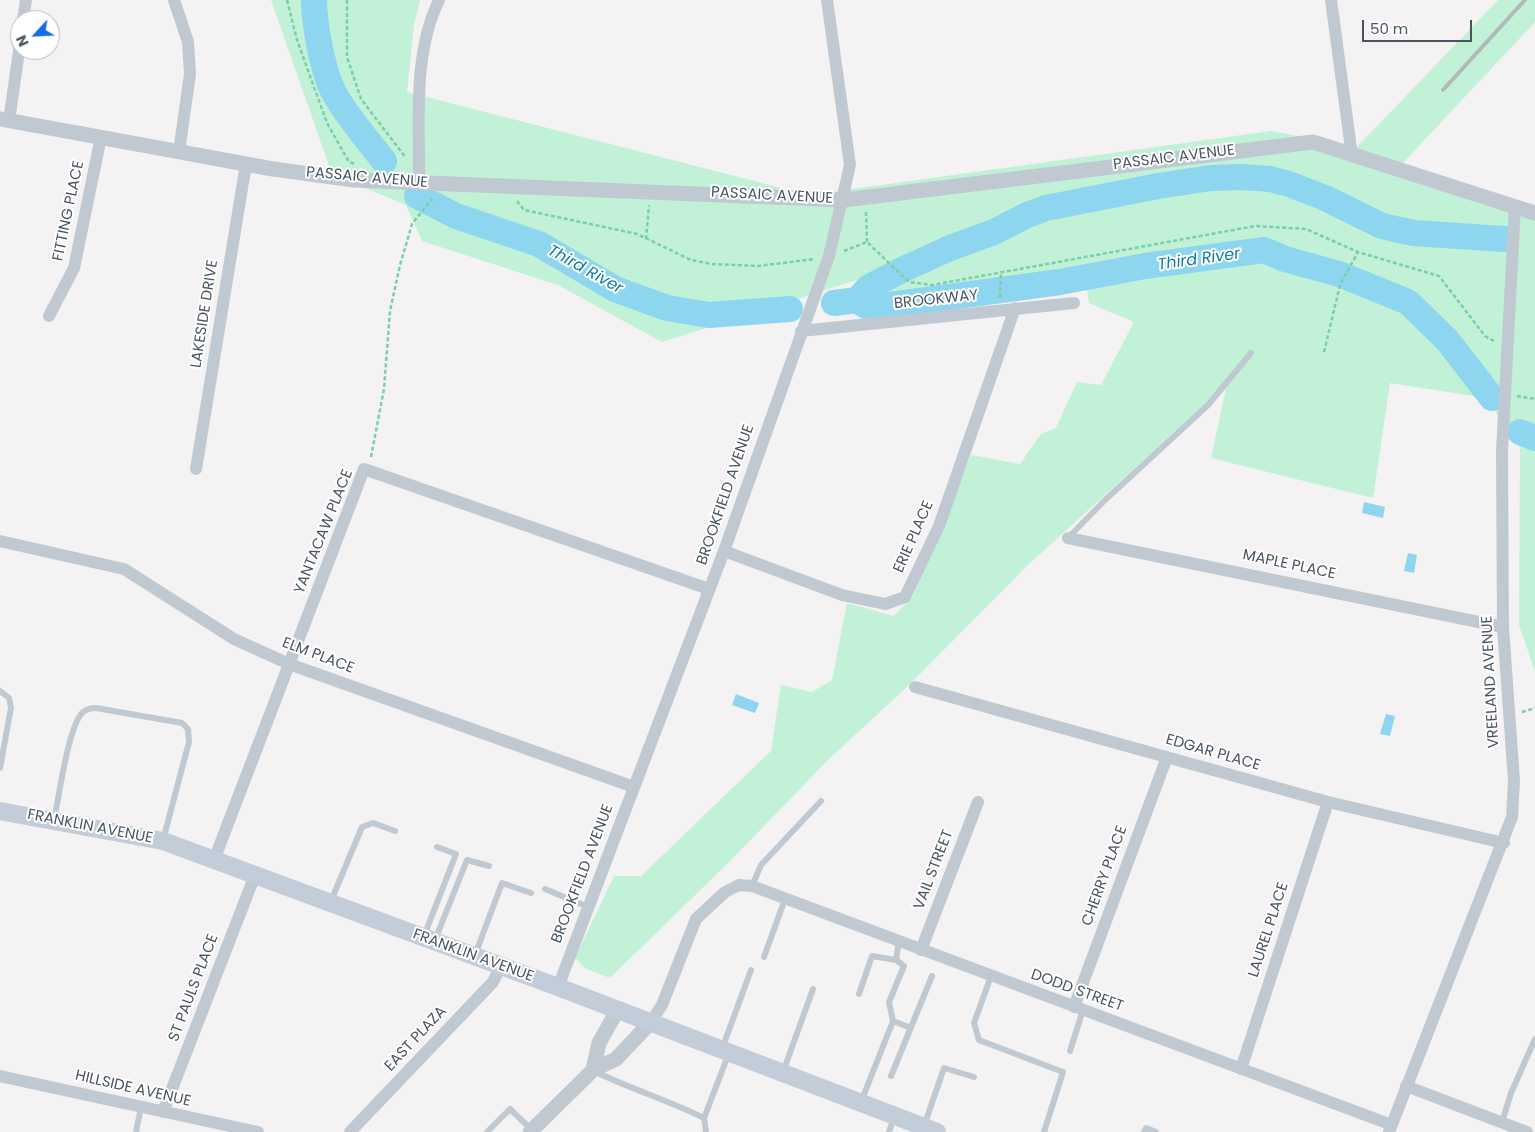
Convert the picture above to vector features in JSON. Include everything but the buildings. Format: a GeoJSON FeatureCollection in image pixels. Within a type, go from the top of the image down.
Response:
{"type":"FeatureCollection","features":[{"type":"Feature","properties":{"kind":"main road","name":"FRANKLIN AVENUE"},"geometry":{"type":"LineString","coordinates":[[0,811],[163,841],[558,987],[861,1103],[892,1124],[931,1130]]}},
{"type":"Feature","properties":{"kind":"street"},"geometry":{"type":"LineString","coordinates":[[174,0],[188,42],[190,74],[179,152]]}},
{"type":"Feature","properties":{"kind":"street"},"geometry":{"type":"LineString","coordinates":[[419,184],[420,73],[426,34],[439,0]]}},
{"type":"Feature","properties":{"kind":"street","name":"BROOKFIELD AVENUE"},"geometry":{"type":"LineString","coordinates":[[558,987],[724,551],[800,330],[828,256],[844,200],[850,165],[827,0]]}},
{"type":"Feature","properties":{"kind":"street"},"geometry":{"type":"LineString","coordinates":[[1331,0],[1352,156]]}},
{"type":"Feature","properties":{"kind":"street"},"geometry":{"type":"LineString","coordinates":[[5,120],[17,60]]}},
{"type":"Feature","properties":{"kind":"street","name":"PASSAIC AVENUE"},"geometry":{"type":"LineString","coordinates":[[5,120],[246,164],[354,180],[844,200],[1313,142],[1535,213]]}},
{"type":"Feature","properties":{"kind":"street","name":"FITTING PLACE"},"geometry":{"type":"LineString","coordinates":[[49,316],[74,268],[100,137]]}},
{"type":"Feature","properties":{"kind":"street","name":"LAKESIDE DRIVE"},"geometry":{"type":"LineString","coordinates":[[196,469],[246,164]]}},
{"type":"Feature","properties":{"kind":"street","name":"VREELAND AVENUE"},"geometry":{"type":"LineString","coordinates":[[1390,1129],[1504,843],[1512,817],[1514,780],[1503,627],[1502,451],[1515,206]]}},
{"type":"Feature","properties":{"kind":"street","name":"BROOKWAY"},"geometry":{"type":"LineString","coordinates":[[800,330],[1074,303]]}},
{"type":"Feature","properties":{"kind":"street","name":"ERIE PLACE"},"geometry":{"type":"LineString","coordinates":[[724,551],[842,595],[886,604],[905,597],[939,526],[1015,308]]}},
{"type":"Feature","properties":{"kind":"street","name":"YANTACAW PLACE"},"geometry":{"type":"LineString","coordinates":[[214,860],[364,470],[709,589]]}},
{"type":"Feature","properties":{"kind":"street","name":"MAPLE PLACE"},"geometry":{"type":"LineString","coordinates":[[1068,538],[1503,627]]}},
{"type":"Feature","properties":{"kind":"street","name":"ELM PLACE"},"geometry":{"type":"LineString","coordinates":[[0,541],[124,569],[234,639],[289,664],[634,787]]}},
{"type":"Feature","properties":{"kind":"street","name":"EDGAR PLACE"},"geometry":{"type":"LineString","coordinates":[[915,688],[1328,802],[1504,843]]}},
{"type":"Feature","properties":{"kind":"street","name":"CHERRY PLACE"},"geometry":{"type":"LineString","coordinates":[[1079,1008],[1167,757]]}},
{"type":"Feature","properties":{"kind":"street","name":"VAIL STREET"},"geometry":{"type":"LineString","coordinates":[[921,950],[978,802]]}},
{"type":"Feature","properties":{"kind":"street","name":"LAUREL PLACE"},"geometry":{"type":"LineString","coordinates":[[1241,1069],[1328,802]]}},
{"type":"Feature","properties":{"kind":"street","name":"ST PAULS PLACE"},"geometry":{"type":"LineString","coordinates":[[163,1112],[255,875]]}},
{"type":"Feature","properties":{"kind":"street"},"geometry":{"type":"LineString","coordinates":[[531,1131],[593,1070],[616,1059],[650,1023],[662,1005],[696,919],[725,892],[739,885],[752,886]]}},
{"type":"Feature","properties":{"kind":"street","name":"DODD STREET"},"geometry":{"type":"LineString","coordinates":[[752,886],[1241,1069],[1390,1129]]}},
{"type":"Feature","properties":{"kind":"street","name":"EAST PLAZA"},"geometry":{"type":"LineString","coordinates":[[350,1132],[493,982],[501,966]]}},
{"type":"Feature","properties":{"kind":"street"},"geometry":{"type":"LineString","coordinates":[[593,1070],[599,1042],[618,1011]]}},
{"type":"Feature","properties":{"kind":"street","name":"HILLSIDE AVENUE"},"geometry":{"type":"LineString","coordinates":[[0,1076],[258,1132]]}},
{"type":"Feature","properties":{"kind":"street"},"geometry":{"type":"LineString","coordinates":[[1406,1086],[1527,1132]]}},
{"type":"Feature","properties":{"kind":"lane"},"geometry":{"type":"LineString","coordinates":[[1068,538],[1104,500],[1208,405],[1251,353]]}},
{"type":"Feature","properties":{"kind":"lane"},"geometry":{"type":"LineString","coordinates":[[0,691],[9,698],[11,708],[0,768]]}},
{"type":"Feature","properties":{"kind":"lane"},"geometry":{"type":"LineString","coordinates":[[54,820],[72,736],[79,719],[85,711],[96,708],[182,723],[188,729],[189,742],[163,841]]}},
{"type":"Feature","properties":{"kind":"lane"},"geometry":{"type":"LineString","coordinates":[[752,886],[761,865],[822,801]]}},
{"type":"Feature","properties":{"kind":"lane"},"geometry":{"type":"LineString","coordinates":[[330,902],[362,827],[373,823],[395,831]]}},
{"type":"Feature","properties":{"kind":"lane"},"geometry":{"type":"LineString","coordinates":[[429,939],[456,854],[437,847]]}},
{"type":"Feature","properties":{"kind":"lane"},"geometry":{"type":"LineString","coordinates":[[429,939],[467,860],[489,866]]}},
{"type":"Feature","properties":{"kind":"lane"},"geometry":{"type":"LineString","coordinates":[[475,956],[502,883],[531,893]]}},
{"type":"Feature","properties":{"kind":"lane"},"geometry":{"type":"LineString","coordinates":[[545,889],[588,906]]}},
{"type":"Feature","properties":{"kind":"lane"},"geometry":{"type":"LineString","coordinates":[[764,957],[785,899]]}},
{"type":"Feature","properties":{"kind":"lane"},"geometry":{"type":"LineString","coordinates":[[896,960],[899,941]]}},
{"type":"Feature","properties":{"kind":"lane"},"geometry":{"type":"LineString","coordinates":[[859,994],[872,956],[896,960],[904,966],[889,1002],[893,1021],[861,1103]]}},
{"type":"Feature","properties":{"kind":"lane"},"geometry":{"type":"LineString","coordinates":[[706,1132],[704,1118],[751,970]]}},
{"type":"Feature","properties":{"kind":"lane"},"geometry":{"type":"LineString","coordinates":[[892,1076],[932,976]]}},
{"type":"Feature","properties":{"kind":"lane"},"geometry":{"type":"LineString","coordinates":[[991,976],[974,1023],[979,1040],[1063,1072],[1044,1132]]}},
{"type":"Feature","properties":{"kind":"lane"},"geometry":{"type":"LineString","coordinates":[[783,1073],[813,989]]}},
{"type":"Feature","properties":{"kind":"lane"},"geometry":{"type":"LineString","coordinates":[[1070,1051],[1079,1008]]}},
{"type":"Feature","properties":{"kind":"lane"},"geometry":{"type":"LineString","coordinates":[[893,1021],[911,1028]]}},
{"type":"Feature","properties":{"kind":"lane"},"geometry":{"type":"LineString","coordinates":[[1502,1122],[1514,1084],[1535,1039]]}},
{"type":"Feature","properties":{"kind":"lane"},"geometry":{"type":"LineString","coordinates":[[931,1130],[944,1068],[974,1077]]}},
{"type":"Feature","properties":{"kind":"lane"},"geometry":{"type":"LineString","coordinates":[[593,1070],[621,1084],[673,1103],[704,1118]]}},
{"type":"Feature","properties":{"kind":"lane"},"geometry":{"type":"LineString","coordinates":[[136,1132],[140,1107]]}},
{"type":"Feature","properties":{"kind":"lane"},"geometry":{"type":"LineString","coordinates":[[487,1132],[510,1109],[531,1131]]}},
{"type":"Feature","properties":{"kind":"lane"},"geometry":{"type":"LineString","coordinates":[[1144,1132],[1146,1128],[1156,1132]]}},
{"type":"Feature","properties":{"kind":"path"},"geometry":{"type":"LineString","coordinates":[[287,0],[297,40],[327,123],[349,162],[362,167]]}},
{"type":"Feature","properties":{"kind":"path"},"geometry":{"type":"LineString","coordinates":[[347,0],[347,57],[361,99],[406,160]]}},
{"type":"Feature","properties":{"kind":"path"},"geometry":{"type":"LineString","coordinates":[[646,238],[651,191]]}},
{"type":"Feature","properties":{"kind":"path"},"geometry":{"type":"LineString","coordinates":[[368,471],[384,389],[390,312],[412,224],[433,197]]}},
{"type":"Feature","properties":{"kind":"path"},"geometry":{"type":"LineString","coordinates":[[866,197],[867,242],[909,282],[932,285],[1255,226],[1306,229],[1358,252],[1439,276],[1486,336],[1508,350]]}},
{"type":"Feature","properties":{"kind":"path"},"geometry":{"type":"LineString","coordinates":[[517,202],[524,210],[637,234],[692,260],[712,264],[758,266],[828,256],[867,242]]}},
{"type":"Feature","properties":{"kind":"path"},"geometry":{"type":"LineString","coordinates":[[1324,352],[1340,285],[1358,252]]}},
{"type":"Feature","properties":{"kind":"path"},"geometry":{"type":"LineString","coordinates":[[1000,299],[1001,272]]}},
{"type":"Feature","properties":{"kind":"path"},"geometry":{"type":"LineString","coordinates":[[1506,393],[1535,399]]}},
{"type":"Feature","properties":{"kind":"green space"},"geometry":{"type":"Polygon","coordinates":[[[271,0],[420,0],[414,25],[407,92],[809,195],[1271,131],[1357,147],[1498,0],[1535,0],[1535,22],[1401,165],[1535,208],[1535,671],[1519,625],[1520,448],[1486,398],[1390,383],[1373,498],[1211,458],[1227,384],[1029,564],[909,685],[829,759],[730,861],[610,978],[585,968],[575,958],[614,876],[641,876],[771,751],[781,685],[812,692],[832,680],[847,603],[894,616],[913,596],[971,455],[1020,464],[1041,434],[1056,428],[1077,382],[1101,385],[1134,322],[1089,303],[1085,277],[1145,266],[1264,250],[1285,259],[1333,272],[1265,245],[890,303],[864,303],[857,280],[662,342],[558,285],[422,241],[406,205],[332,174],[271,0]]]}},
{"type":"Feature","properties":{"kind":"water"},"geometry":{"type":"Polygon","coordinates":[[[1364,502],[1385,507],[1383,518],[1362,513],[1364,502]]]}},
{"type":"Feature","properties":{"kind":"water"},"geometry":{"type":"Polygon","coordinates":[[[1408,553],[1417,555],[1414,573],[1404,571],[1408,553]]]}},
{"type":"Feature","properties":{"kind":"water"},"geometry":{"type":"Polygon","coordinates":[[[736,694],[759,703],[755,713],[732,705],[736,694]]]}},
{"type":"Feature","properties":{"kind":"water"},"geometry":{"type":"Polygon","coordinates":[[[1386,714],[1395,716],[1390,736],[1380,734],[1386,714]]]}},
{"type":"Feature","properties":{"kind":"waterway","name":"Third River"},"geometry":{"type":"LineString","coordinates":[[314,0],[320,48],[330,84],[345,111],[384,161]]}},
{"type":"Feature","properties":{"kind":"waterway","name":"Third River"},"geometry":{"type":"LineString","coordinates":[[834,303],[857,300],[869,287],[906,268],[950,248],[994,232],[1027,215],[1046,208],[1158,186],[1211,178],[1242,177],[1270,179],[1289,184],[1325,198],[1382,226],[1413,233],[1504,239]]}},
{"type":"Feature","properties":{"kind":"waterway","name":"Third River"},"geometry":{"type":"LineString","coordinates":[[417,196],[456,216],[539,244],[615,289],[667,308],[709,315],[790,309]]}},
{"type":"Feature","properties":{"kind":"waterway","name":"Third River"},"geometry":{"type":"LineString","coordinates":[[857,300],[866,306],[890,305],[1060,282],[1145,266],[1264,250],[1285,259],[1339,274],[1408,302],[1447,340],[1492,398]]}},
{"type":"Feature","properties":{"kind":"waterway","name":"Third River"},"geometry":{"type":"LineString","coordinates":[[1520,432],[1535,438]]}},
{"type":"Feature","properties":{"kind":"railway"},"geometry":{"type":"LineString","coordinates":[[1443,90],[1525,0]]}}]}
